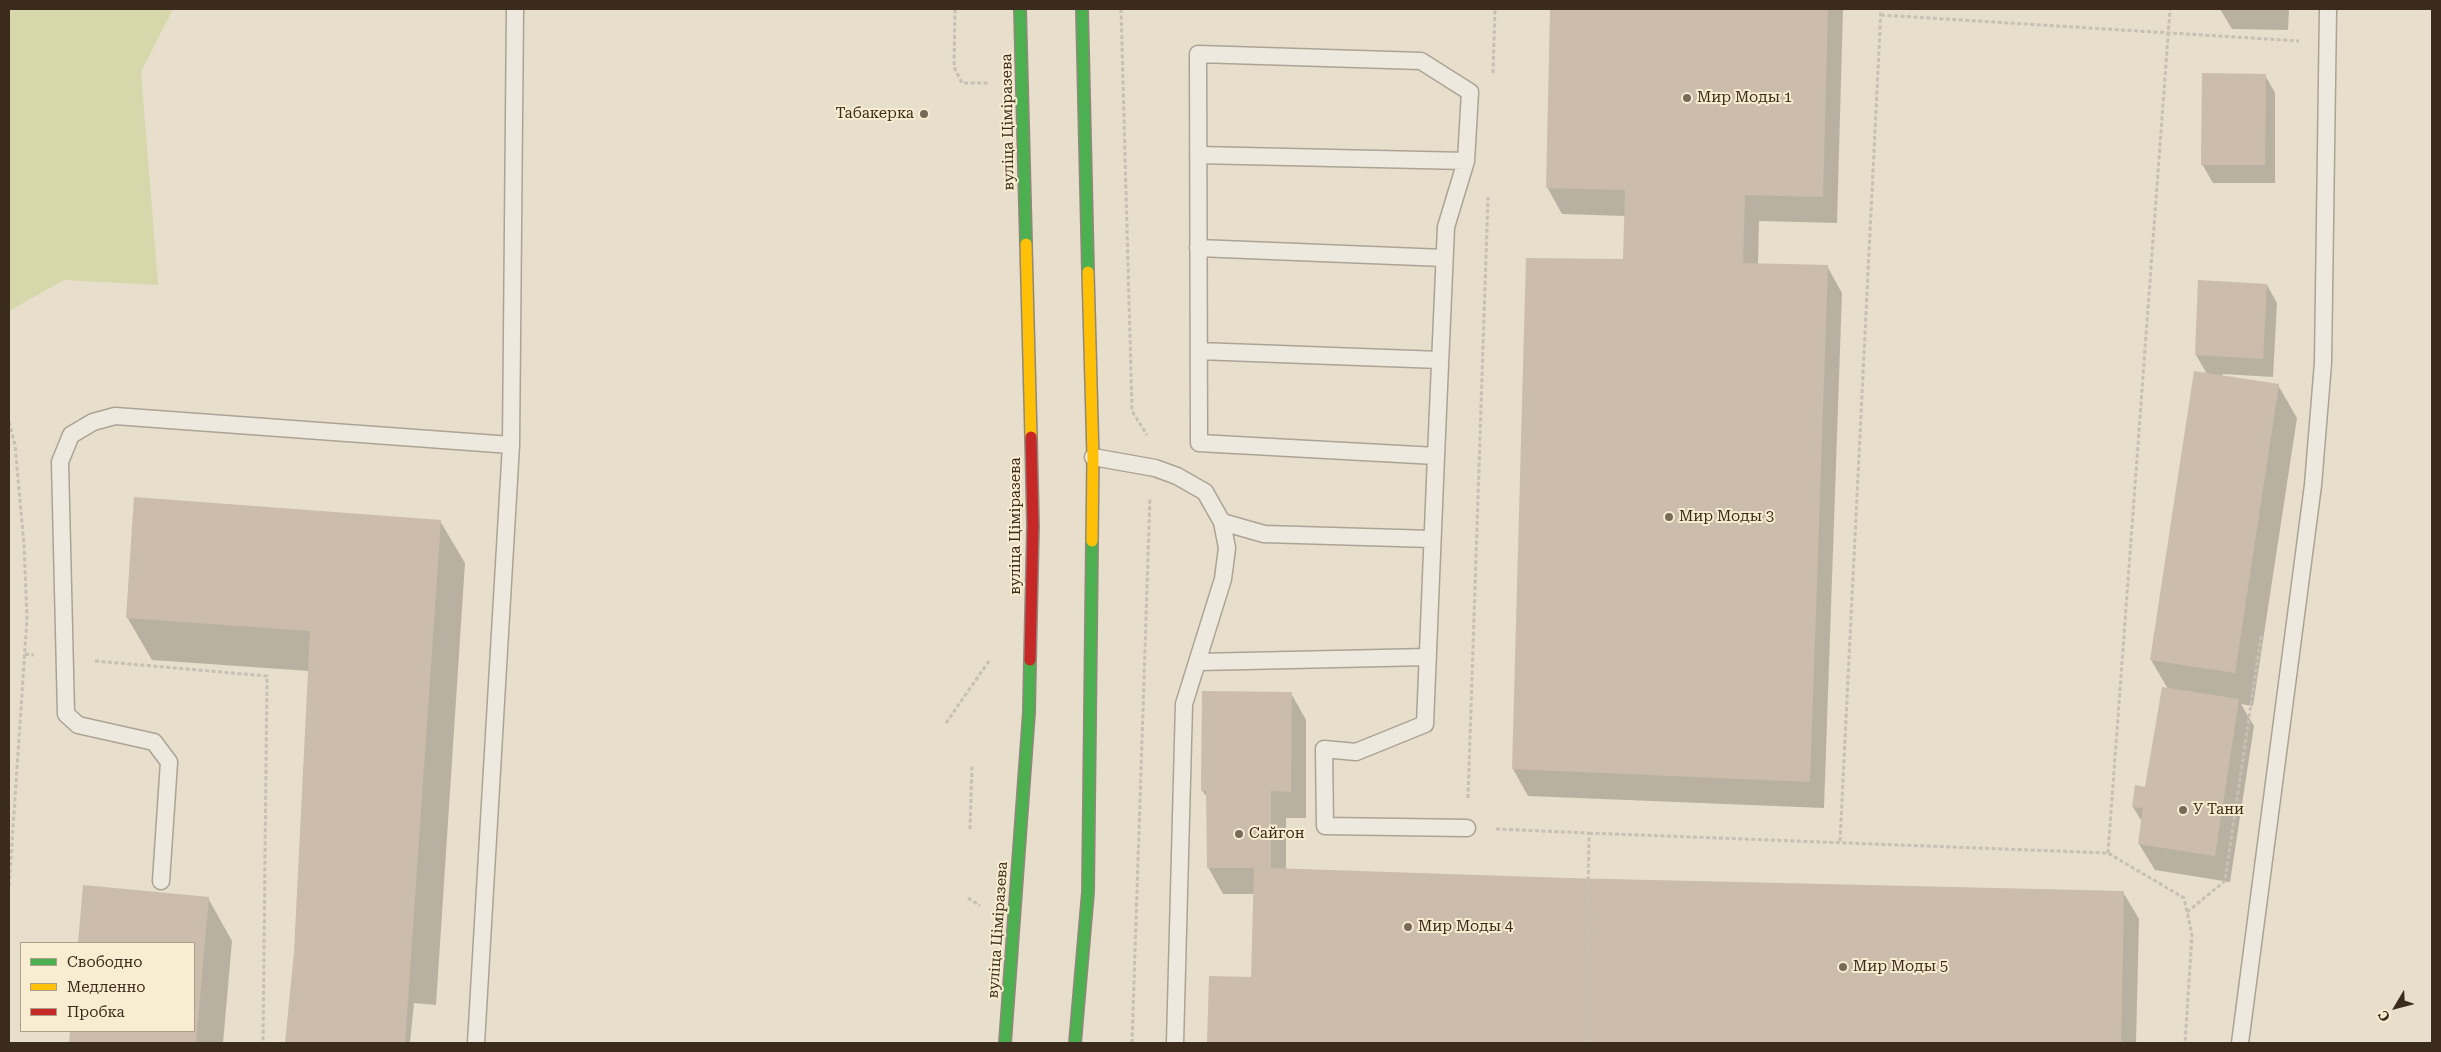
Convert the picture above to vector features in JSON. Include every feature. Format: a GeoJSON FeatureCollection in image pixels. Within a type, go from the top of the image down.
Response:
{"type":"FeatureCollection","features":[{"type":"Feature","properties":{"kind":"main road","name":"вуліца Ціміразева"},"geometry":{"type":"LineString","coordinates":[[1005,1043],[1029,712],[1033,526],[1020,9]]}},
{"type":"Feature","properties":{"kind":"main road"},"geometry":{"type":"LineString","coordinates":[[1075,1043],[1088,892],[1093,457],[1082,9]]}},
{"type":"Feature","properties":{"kind":"lane"},"geometry":{"type":"LineString","coordinates":[[476,1043],[511,445],[514,9]]}},
{"type":"Feature","properties":{"kind":"lane"},"geometry":{"type":"LineString","coordinates":[[2240,1043],[2313,485],[2323,363],[2328,9]]}},
{"type":"Feature","properties":{"kind":"lane"},"geometry":{"type":"LineString","coordinates":[[1436,456],[1199,443],[1198,54],[1421,61],[1470,92],[1466,162],[1446,227],[1425,724],[1356,752],[1324,749],[1325,826],[1467,828]]}},
{"type":"Feature","properties":{"kind":"lane"},"geometry":{"type":"LineString","coordinates":[[1198,155],[1466,162]]}},
{"type":"Feature","properties":{"kind":"lane"},"geometry":{"type":"LineString","coordinates":[[1198,248],[1444,258]]}},
{"type":"Feature","properties":{"kind":"lane"},"geometry":{"type":"LineString","coordinates":[[1199,351],[1440,360]]}},
{"type":"Feature","properties":{"kind":"lane"},"geometry":{"type":"LineString","coordinates":[[161,881],[169,762],[154,742],[78,725],[66,714],[60,462],[71,435],[93,422],[115,416],[511,445]]}},
{"type":"Feature","properties":{"kind":"lane"},"geometry":{"type":"LineString","coordinates":[[1093,457],[1154,468],[1177,476],[1205,492],[1222,522],[1227,548],[1223,579],[1184,704],[1175,1043]]}},
{"type":"Feature","properties":{"kind":"lane"},"geometry":{"type":"LineString","coordinates":[[1222,522],[1264,534],[1432,539]]}},
{"type":"Feature","properties":{"kind":"lane"},"geometry":{"type":"LineString","coordinates":[[1198,662],[1428,657]]}},
{"type":"Feature","properties":{"kind":"path"},"geometry":{"type":"LineString","coordinates":[[955,9],[954,67],[962,82],[988,83]]}},
{"type":"Feature","properties":{"kind":"path"},"geometry":{"type":"LineString","coordinates":[[1120,9],[1132,411],[1154,446],[1154,468],[1149,503],[1132,1043]]}},
{"type":"Feature","properties":{"kind":"path"},"geometry":{"type":"LineString","coordinates":[[1492,79],[1495,9]]}},
{"type":"Feature","properties":{"kind":"path"},"geometry":{"type":"LineString","coordinates":[[1840,841],[1881,9]]}},
{"type":"Feature","properties":{"kind":"path"},"geometry":{"type":"LineString","coordinates":[[2108,853],[2170,32],[2170,9]]}},
{"type":"Feature","properties":{"kind":"path"},"geometry":{"type":"LineString","coordinates":[[1881,15],[2327,42]]}},
{"type":"Feature","properties":{"kind":"path"},"geometry":{"type":"LineString","coordinates":[[2299,33],[2299,50]]}},
{"type":"Feature","properties":{"kind":"path"},"geometry":{"type":"LineString","coordinates":[[1489,189],[1467,828],[1840,841],[2108,853],[2184,898],[2192,935],[2185,1043]]}},
{"type":"Feature","properties":{"kind":"path"},"geometry":{"type":"LineString","coordinates":[[9,422],[15,445],[24,544],[27,618],[9,888]]}},
{"type":"Feature","properties":{"kind":"path"},"geometry":{"type":"LineString","coordinates":[[2187,912],[2225,881],[2261,635]]}},
{"type":"Feature","properties":{"kind":"path"},"geometry":{"type":"LineString","coordinates":[[25,654],[266,676],[263,1043]]}},
{"type":"Feature","properties":{"kind":"path"},"geometry":{"type":"LineString","coordinates":[[946,723],[989,661]]}},
{"type":"Feature","properties":{"kind":"path"},"geometry":{"type":"LineString","coordinates":[[970,829],[972,766]]}},
{"type":"Feature","properties":{"kind":"path"},"geometry":{"type":"LineString","coordinates":[[1586,1043],[1589,833]]}},
{"type":"Feature","properties":{"kind":"green space"},"geometry":{"type":"Polygon","coordinates":[[[9,9],[173,9],[141,72],[158,285],[64,280],[9,311],[9,9]]]}},
{"type":"Feature","properties":{"kind":"building","name":"Мир Моды 3"},"geometry":{"type":"Polygon","coordinates":[[[1550,9],[1828,9],[1823,197],[1745,195],[1743,263],[1828,265],[1810,782],[1512,769],[1526,258],[1623,259],[1625,190],[1546,188],[1550,9]]]}},
{"type":"Feature","properties":{"kind":"building"},"geometry":{"type":"Polygon","coordinates":[[[2202,73],[2266,74],[2265,165],[2201,165],[2202,73]]]}},
{"type":"Feature","properties":{"kind":"building"},"geometry":{"type":"Polygon","coordinates":[[[2198,280],[2267,284],[2263,359],[2195,355],[2198,280]]]}},
{"type":"Feature","properties":{"kind":"building"},"geometry":{"type":"Polygon","coordinates":[[[2194,371],[2279,384],[2235,673],[2150,660],[2194,371]]]}},
{"type":"Feature","properties":{"kind":"building"},"geometry":{"type":"Polygon","coordinates":[[[134,497],[441,520],[405,1043],[285,1043],[294,952],[310,631],[126,618],[134,497]]]}},
{"type":"Feature","properties":{"kind":"building"},"geometry":{"type":"Polygon","coordinates":[[[2162,687],[2239,699],[2215,856],[2138,844],[2143,808],[2132,807],[2135,785],[2145,787],[2162,687]]]}},
{"type":"Feature","properties":{"kind":"building"},"geometry":{"type":"Polygon","coordinates":[[[1202,691],[1292,692],[1291,792],[1271,791],[1271,868],[1566,878],[2124,891],[2121,1043],[1207,1043],[1209,976],[1251,977],[1254,868],[1207,868],[1206,791],[1201,791],[1202,691]]]}},
{"type":"Feature","properties":{"kind":"building"},"geometry":{"type":"Polygon","coordinates":[[[83,885],[209,897],[196,1043],[69,1043],[70,1032],[195,1032],[195,942],[78,942],[83,885]]]}},
{"type":"Feature","properties":{"kind":"traffic: fast"},"geometry":{"type":"LineString","coordinates":[[1020,9],[1026,244]]}},
{"type":"Feature","properties":{"kind":"traffic: fast"},"geometry":{"type":"LineString","coordinates":[[1082,9],[1088,272]]}},
{"type":"Feature","properties":{"kind":"traffic: fast"},"geometry":{"type":"LineString","coordinates":[[1075,1043],[1088,892],[1092,541]]}},
{"type":"Feature","properties":{"kind":"traffic: fast"},"geometry":{"type":"LineString","coordinates":[[1005,1043],[1029,712],[1030,660]]}},
{"type":"Feature","properties":{"kind":"traffic: slow"},"geometry":{"type":"LineString","coordinates":[[1026,244],[1031,437]]}},
{"type":"Feature","properties":{"kind":"traffic: slow"},"geometry":{"type":"LineString","coordinates":[[1088,272],[1093,457],[1092,541]]}},
{"type":"Feature","properties":{"kind":"traffic: jam"},"geometry":{"type":"LineString","coordinates":[[1030,660],[1033,526],[1031,437]]}},
{"type":"Feature","properties":{"kind":"place","name":"Мир Моды 1"},"geometry":{"type":"Point","coordinates":[1687,98]}},
{"type":"Feature","properties":{"kind":"place","name":"Табакерка"},"geometry":{"type":"Point","coordinates":[924,114]}},
{"type":"Feature","properties":{"kind":"place","name":"Мир Моды 3"},"geometry":{"type":"Point","coordinates":[1669,517]}},
{"type":"Feature","properties":{"kind":"place","name":"У Тани"},"geometry":{"type":"Point","coordinates":[2183,810]}},
{"type":"Feature","properties":{"kind":"place","name":"Сайгон"},"geometry":{"type":"Point","coordinates":[1239,834]}},
{"type":"Feature","properties":{"kind":"place","name":"Мир Моды 4"},"geometry":{"type":"Point","coordinates":[1408,927]}},
{"type":"Feature","properties":{"kind":"place","name":"Мир Моды 5"},"geometry":{"type":"Point","coordinates":[1843,967]}}]}
